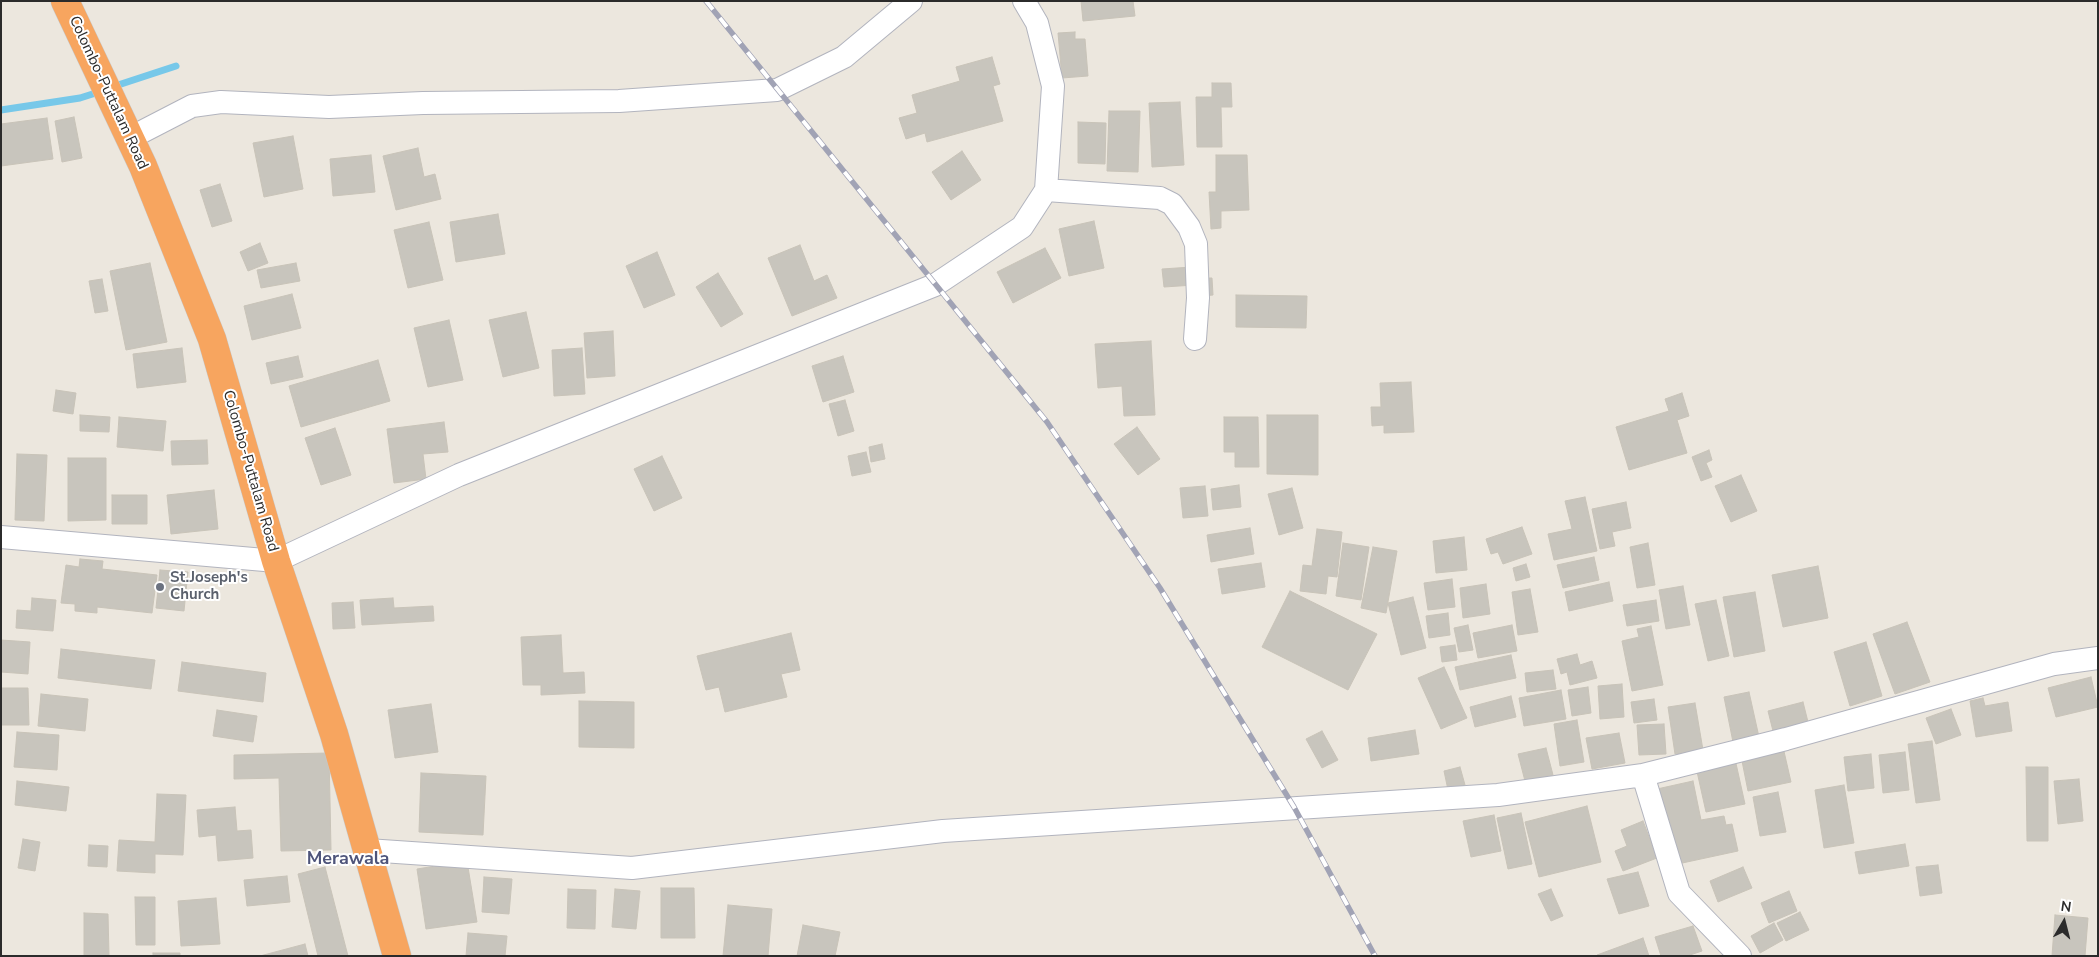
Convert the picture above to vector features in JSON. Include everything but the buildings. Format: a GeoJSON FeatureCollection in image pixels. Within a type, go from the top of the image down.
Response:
{"type":"FeatureCollection","features":[{"type":"Feature","properties":{"kind":"highway","name":"Colombo-Puttalam Road"},"geometry":{"type":"LineString","coordinates":[[65,1],[143,166],[212,339],[276,561],[334,734],[397,956]]}},
{"type":"Feature","properties":{"kind":"street"},"geometry":{"type":"LineString","coordinates":[[130,138],[192,106],[221,102],[329,107],[422,103],[619,101],[777,90],[844,57],[911,1]]}},
{"type":"Feature","properties":{"kind":"street"},"geometry":{"type":"LineString","coordinates":[[1,537],[276,561],[459,475],[935,285],[1022,227],[1046,190],[1053,86],[1037,23],[1024,1]]}},
{"type":"Feature","properties":{"kind":"street"},"geometry":{"type":"LineString","coordinates":[[1046,190],[1160,198],[1172,204],[1190,227],[1196,244],[1198,298],[1195,339]]}},
{"type":"Feature","properties":{"kind":"street"},"geometry":{"type":"LineString","coordinates":[[367,850],[632,868],[943,831],[1498,795],[1643,775],[1786,740],[2054,664],[2098,658]]}},
{"type":"Feature","properties":{"kind":"street"},"geometry":{"type":"LineString","coordinates":[[1643,775],[1679,893],[1740,956]]}},
{"type":"Feature","properties":{"kind":"waterway"},"geometry":{"type":"LineString","coordinates":[[112,87],[176,66]]}},
{"type":"Feature","properties":{"kind":"waterway"},"geometry":{"type":"LineString","coordinates":[[1,110],[80,98],[102,91]]}},
{"type":"Feature","properties":{"kind":"railway"},"geometry":{"type":"LineString","coordinates":[[706,1],[1047,422],[1160,588],[1294,807],[1375,956]]}},
{"type":"Feature","properties":{"kind":"place","name":"St.Joseph's Church"},"geometry":{"type":"Point","coordinates":[160,587]}},
{"type":"Feature","properties":{"kind":"district","name":"Merawala"},"geometry":{"type":"Point","coordinates":[348,860]}}]}
